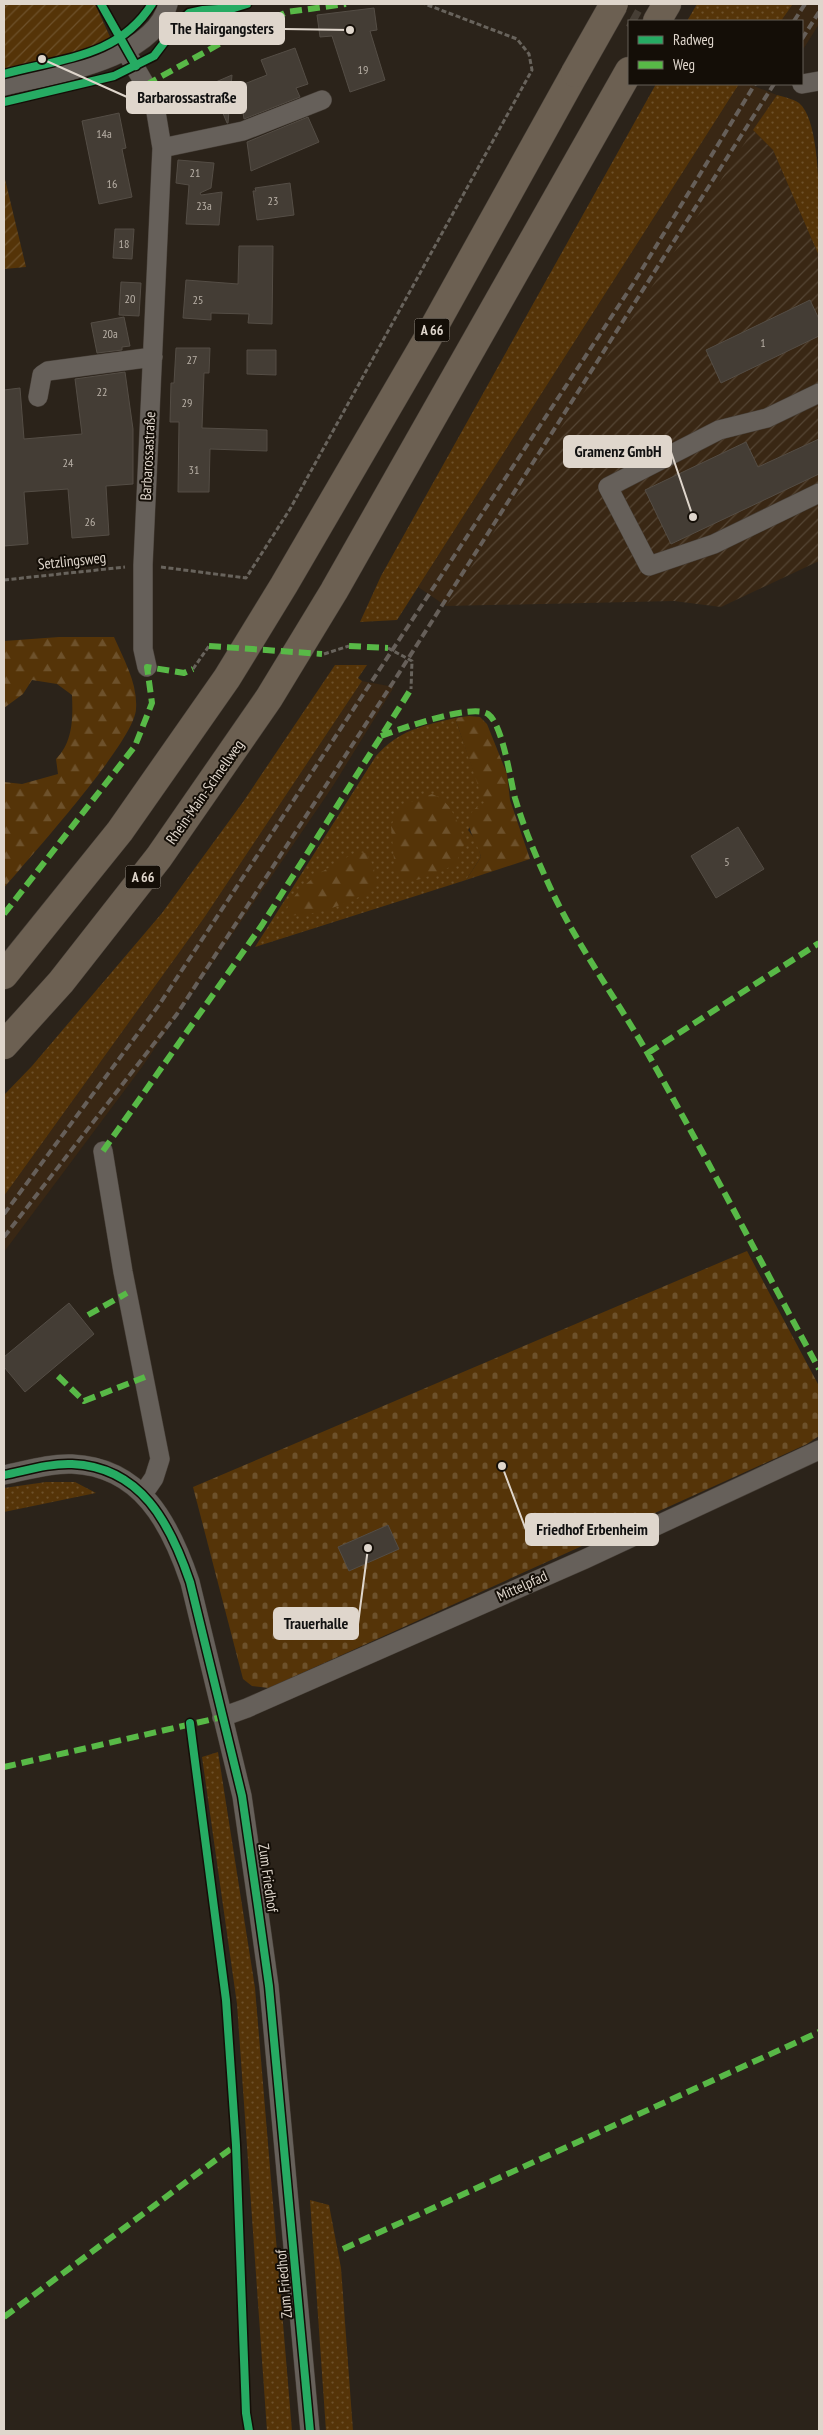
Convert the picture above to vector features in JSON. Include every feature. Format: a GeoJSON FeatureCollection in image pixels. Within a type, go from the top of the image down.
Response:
{"type":"FeatureCollection","features":[{"type":"Feature","properties":{"kind":"highway","name":"A 66"},"geometry":{"type":"LineString","coordinates":[[4,975],[120,831],[227,678],[284,585],[424,343],[614,4]]}},
{"type":"Feature","properties":{"kind":"highway"},"geometry":{"type":"LineString","coordinates":[[658,20],[667,4]]}},
{"type":"Feature","properties":{"kind":"highway","name":"Rhein-Main-Schnellweg"},"geometry":{"type":"LineString","coordinates":[[4,1045],[61,982],[159,857],[269,698],[334,591],[628,73]]}},
{"type":"Feature","properties":{"kind":"street"},"geometry":{"type":"LineString","coordinates":[[4,86],[108,58],[125,50],[151,34],[162,20],[168,4]]}},
{"type":"Feature","properties":{"kind":"street","name":"Barbarossastraße"},"geometry":{"type":"LineString","coordinates":[[125,50],[154,100],[162,148],[143,565],[142,620],[145,658]]}},
{"type":"Feature","properties":{"kind":"street"},"geometry":{"type":"LineString","coordinates":[[162,148],[243,131],[322,100]]}},
{"type":"Feature","properties":{"kind":"street"},"geometry":{"type":"LineString","coordinates":[[38,397],[42,375],[48,371],[153,357]]}},
{"type":"Feature","properties":{"kind":"street"},"geometry":{"type":"LineString","coordinates":[[819,393],[767,418],[719,430],[608,487],[649,566],[714,544],[819,493]]}},
{"type":"Feature","properties":{"kind":"street"},"geometry":{"type":"LineString","coordinates":[[103,1151],[123,1272],[160,1459],[154,1478],[142,1494]]}},
{"type":"Feature","properties":{"kind":"street","name":"Mittelpfad"},"geometry":{"type":"LineString","coordinates":[[222,1717],[247,1708],[585,1558],[819,1450]]}},
{"type":"Feature","properties":{"kind":"street","name":"Zum Friedhof"},"geometry":{"type":"LineString","coordinates":[[4,1476],[70,1464],[101,1468],[120,1476],[142,1494],[162,1519],[171,1534],[190,1582],[242,1796],[269,1986],[310,2431]]}},
{"type":"Feature","properties":{"kind":"path"},"geometry":{"type":"LineString","coordinates":[[194,669],[209,646]]}},
{"type":"Feature","properties":{"kind":"path"},"geometry":{"type":"LineString","coordinates":[[322,654],[349,646]]}},
{"type":"Feature","properties":{"kind":"path"},"geometry":{"type":"LineString","coordinates":[[388,648],[412,661],[411,689]]}},
{"type":"Feature","properties":{"kind":"shaded area"},"geometry":{"type":"Polygon","coordinates":[[[793,4],[819,4],[819,24],[804,48],[803,20],[782,20],[793,4]]]}},
{"type":"Feature","properties":{"kind":"shaded area"},"geometry":{"type":"Polygon","coordinates":[[[738,85],[752,85],[777,95],[446,606],[418,587],[738,85]]]}},
{"type":"Feature","properties":{"kind":"shaded area"},"geometry":{"type":"Polygon","coordinates":[[[753,130],[773,150],[819,256],[819,561],[721,607],[674,601],[446,606],[753,130]]]}},
{"type":"Feature","properties":{"kind":"shaded area"},"geometry":{"type":"Polygon","coordinates":[[[362,681],[394,687],[333,786],[142,1067],[4,1252],[4,1196],[204,918],[362,681]]]}},
{"type":"Feature","properties":{"kind":"green space"},"geometry":{"type":"Polygon","coordinates":[[[4,4],[95,4],[111,39],[105,50],[4,79],[4,4]]]}},
{"type":"Feature","properties":{"kind":"green space"},"geometry":{"type":"Polygon","coordinates":[[[697,4],[793,4],[782,20],[688,20],[697,4]]]}},
{"type":"Feature","properties":{"kind":"green space"},"geometry":{"type":"Polygon","coordinates":[[[655,85],[738,85],[397,620],[360,622],[381,576],[655,85]]]}},
{"type":"Feature","properties":{"kind":"green space"},"geometry":{"type":"Polygon","coordinates":[[[777,95],[799,103],[807,114],[812,130],[818,174],[819,256],[773,150],[753,130],[777,95]]]}},
{"type":"Feature","properties":{"kind":"green space"},"geometry":{"type":"Polygon","coordinates":[[[4,175],[26,267],[4,269],[4,175]]]}},
{"type":"Feature","properties":{"kind":"green space"},"geometry":{"type":"Polygon","coordinates":[[[59,637],[114,637],[133,681],[136,709],[131,725],[100,772],[4,888],[4,782],[22,784],[58,774],[56,759],[66,745],[71,729],[72,695],[57,684],[32,680],[23,694],[4,708],[4,641],[59,637]]]}},
{"type":"Feature","properties":{"kind":"green space"},"geometry":{"type":"Polygon","coordinates":[[[335,665],[367,665],[358,678],[362,681],[204,918],[4,1196],[4,1095],[32,1066],[162,913],[243,802],[335,665]]]}},
{"type":"Feature","properties":{"kind":"green space"},"geometry":{"type":"Polygon","coordinates":[[[480,717],[487,724],[507,774],[510,800],[530,859],[466,880],[481,857],[469,827],[470,814],[475,808],[484,803],[455,718],[480,717]]]}},
{"type":"Feature","properties":{"kind":"green space"},"geometry":{"type":"Polygon","coordinates":[[[455,718],[485,803],[468,830],[477,842],[481,857],[466,880],[255,947],[376,756],[393,740],[412,730],[455,718]]]}},
{"type":"Feature","properties":{"kind":"green space"},"geometry":{"type":"Polygon","coordinates":[[[432,794],[445,802],[450,808],[465,843],[455,865],[421,879],[405,882],[395,871],[391,826],[400,806],[432,794]]]}},
{"type":"Feature","properties":{"kind":"green space"},"geometry":{"type":"Polygon","coordinates":[[[357,852],[366,853],[374,867],[375,887],[346,903],[322,911],[290,915],[287,909],[299,891],[317,875],[357,852]]]}},
{"type":"Feature","properties":{"kind":"green space"},"geometry":{"type":"Polygon","coordinates":[[[747,1251],[819,1386],[819,1436],[807,1444],[269,1688],[252,1686],[243,1679],[193,1487],[747,1251]]]}},
{"type":"Feature","properties":{"kind":"green space"},"geometry":{"type":"Polygon","coordinates":[[[46,1482],[75,1482],[96,1493],[4,1512],[4,1488],[46,1482]]]}},
{"type":"Feature","properties":{"kind":"green space"},"geometry":{"type":"Polygon","coordinates":[[[218,1752],[255,1988],[292,2431],[267,2431],[237,2004],[202,1757],[218,1752]]]}},
{"type":"Feature","properties":{"kind":"green space"},"geometry":{"type":"Polygon","coordinates":[[[310,2200],[329,2205],[341,2268],[353,2431],[326,2431],[310,2200]]]}},
{"type":"Feature","properties":{"kind":"building"},"geometry":{"type":"Polygon","coordinates":[[[374,8],[377,30],[370,31],[385,80],[350,92],[332,36],[320,37],[317,15],[374,8]]]}},
{"type":"Feature","properties":{"kind":"building"},"geometry":{"type":"Polygon","coordinates":[[[295,48],[308,84],[296,88],[300,97],[244,119],[239,86],[267,75],[261,60],[295,48]]]}},
{"type":"Feature","properties":{"kind":"building"},"geometry":{"type":"Polygon","coordinates":[[[232,75],[228,123],[227,123],[211,84],[232,75]]]}},
{"type":"Feature","properties":{"kind":"building"},"geometry":{"type":"Polygon","coordinates":[[[119,113],[126,148],[122,149],[132,197],[99,204],[82,121],[119,113]]]}},
{"type":"Feature","properties":{"kind":"building"},"geometry":{"type":"Polygon","coordinates":[[[308,117],[319,142],[251,171],[247,142],[308,117]]]}},
{"type":"Feature","properties":{"kind":"building"},"geometry":{"type":"Polygon","coordinates":[[[178,160],[214,163],[211,188],[200,193],[201,195],[222,192],[219,225],[186,224],[189,185],[176,183],[178,160]]]}},
{"type":"Feature","properties":{"kind":"building"},"geometry":{"type":"Polygon","coordinates":[[[290,183],[294,215],[257,220],[253,191],[256,191],[255,188],[290,183]]]}},
{"type":"Feature","properties":{"kind":"building"},"geometry":{"type":"Polygon","coordinates":[[[115,229],[134,229],[132,259],[113,258],[115,229]]]}},
{"type":"Feature","properties":{"kind":"building"},"geometry":{"type":"Polygon","coordinates":[[[239,246],[273,246],[272,324],[248,323],[249,314],[211,313],[211,320],[183,318],[186,280],[238,284],[239,246]]]}},
{"type":"Feature","properties":{"kind":"building"},"geometry":{"type":"Polygon","coordinates":[[[121,282],[141,283],[139,316],[119,315],[121,282]]]}},
{"type":"Feature","properties":{"kind":"building"},"geometry":{"type":"Polygon","coordinates":[[[810,300],[819,319],[819,336],[721,383],[706,350],[810,300]]]}},
{"type":"Feature","properties":{"kind":"building"},"geometry":{"type":"Polygon","coordinates":[[[124,317],[130,346],[122,347],[122,350],[97,353],[91,323],[124,317]]]}},
{"type":"Feature","properties":{"kind":"building"},"geometry":{"type":"Polygon","coordinates":[[[176,348],[210,348],[209,373],[204,373],[202,428],[267,430],[267,451],[210,449],[209,492],[178,492],[179,422],[170,422],[171,383],[174,383],[176,348]]]}},
{"type":"Feature","properties":{"kind":"building"},"geometry":{"type":"Polygon","coordinates":[[[247,350],[276,350],[276,375],[247,374],[247,350]]]}},
{"type":"Feature","properties":{"kind":"building"},"geometry":{"type":"Polygon","coordinates":[[[125,372],[133,429],[133,484],[106,486],[109,535],[72,538],[68,489],[24,492],[28,544],[4,546],[4,390],[20,388],[24,439],[82,434],[75,379],[125,372]]]}},
{"type":"Feature","properties":{"kind":"building"},"geometry":{"type":"Polygon","coordinates":[[[819,439],[819,474],[671,544],[645,490],[746,442],[758,467],[819,439]]]}},
{"type":"Feature","properties":{"kind":"building"},"geometry":{"type":"Polygon","coordinates":[[[738,827],[764,869],[716,898],[691,856],[738,827]]]}},
{"type":"Feature","properties":{"kind":"building"},"geometry":{"type":"Polygon","coordinates":[[[69,1303],[94,1334],[25,1392],[4,1367],[4,1357],[69,1303]]]}},
{"type":"Feature","properties":{"kind":"building"},"geometry":{"type":"Polygon","coordinates":[[[388,1525],[399,1549],[349,1571],[338,1547],[388,1525]]]}},
{"type":"Feature","properties":{"kind":"tunnel"},"geometry":{"type":"LineString","coordinates":[[606,4],[635,20]]}},
{"type":"Feature","properties":{"kind":"railway"},"geometry":{"type":"LineString","coordinates":[[795,20],[805,4]]}},
{"type":"Feature","properties":{"kind":"railway"},"geometry":{"type":"LineString","coordinates":[[803,37],[819,12]]}},
{"type":"Feature","properties":{"kind":"railway"},"geometry":{"type":"LineString","coordinates":[[4,1214],[159,1005],[633,284],[754,85]]}},
{"type":"Feature","properties":{"kind":"railway"},"geometry":{"type":"LineString","coordinates":[[4,1237],[177,1014],[392,684],[773,85]]}},
{"type":"Feature","properties":{"kind":"marked path"},"geometry":{"type":"LineString","coordinates":[[146,85],[230,38],[287,12],[346,4]]}},
{"type":"Feature","properties":{"kind":"marked path"},"geometry":{"type":"LineString","coordinates":[[209,646],[322,654]]}},
{"type":"Feature","properties":{"kind":"marked path"},"geometry":{"type":"LineString","coordinates":[[349,646],[388,648]]}},
{"type":"Feature","properties":{"kind":"marked path"},"geometry":{"type":"LineString","coordinates":[[4,914],[135,746],[152,703],[147,667],[184,673],[193,669]]}},
{"type":"Feature","properties":{"kind":"marked path"},"geometry":{"type":"LineString","coordinates":[[103,1151],[262,925],[411,689]]}},
{"type":"Feature","properties":{"kind":"marked path"},"geometry":{"type":"LineString","coordinates":[[381,736],[452,714],[480,712],[488,714],[493,720],[502,740],[522,820],[539,864],[560,907],[670,1093],[819,1369]]}},
{"type":"Feature","properties":{"kind":"marked path"},"geometry":{"type":"LineString","coordinates":[[648,1053],[819,943]]}},
{"type":"Feature","properties":{"kind":"marked path"},"geometry":{"type":"LineString","coordinates":[[88,1315],[127,1293]]}},
{"type":"Feature","properties":{"kind":"marked path"},"geometry":{"type":"LineString","coordinates":[[58,1376],[84,1401],[145,1377]]}},
{"type":"Feature","properties":{"kind":"marked path"},"geometry":{"type":"LineString","coordinates":[[4,1767],[222,1717]]}},
{"type":"Feature","properties":{"kind":"marked path"},"geometry":{"type":"LineString","coordinates":[[343,2249],[819,2032]]}},
{"type":"Feature","properties":{"kind":"marked path"},"geometry":{"type":"LineString","coordinates":[[4,2317],[236,2145]]}},
{"type":"Feature","properties":{"kind":"cycle path"},"geometry":{"type":"LineString","coordinates":[[101,4],[136,66]]}},
{"type":"Feature","properties":{"kind":"cycle path"},"geometry":{"type":"LineString","coordinates":[[4,74],[67,59],[105,46],[123,35],[138,22],[152,4]]}},
{"type":"Feature","properties":{"kind":"cycle path"},"geometry":{"type":"LineString","coordinates":[[4,102],[114,76],[154,56],[189,13],[234,8],[247,4]]}},
{"type":"Feature","properties":{"kind":"cycle path"},"geometry":{"type":"LineString","coordinates":[[4,1475],[63,1464],[96,1468],[117,1475],[134,1487],[149,1502],[162,1520],[173,1539],[190,1582],[242,1796],[258,1907],[269,1986],[310,2431]]}},
{"type":"Feature","properties":{"kind":"cycle path"},"geometry":{"type":"LineString","coordinates":[[190,1723],[226,2000],[236,2145],[246,2413],[249,2431]]}},
{"type":"Feature","properties":{"kind":"place","name":"The Hairgangsters"},"geometry":{"type":"Point","coordinates":[350,30]}},
{"type":"Feature","properties":{"kind":"place","name":"Barbarossastraße"},"geometry":{"type":"Point","coordinates":[42,59]}},
{"type":"Feature","properties":{"kind":"place","name":"Gramenz GmbH"},"geometry":{"type":"Point","coordinates":[693,517]}},
{"type":"Feature","properties":{"kind":"place","name":"Friedhof Erbenheim"},"geometry":{"type":"Point","coordinates":[502,1466]}},
{"type":"Feature","properties":{"kind":"place","name":"Trauerhalle"},"geometry":{"type":"Point","coordinates":[368,1548]}}]}
